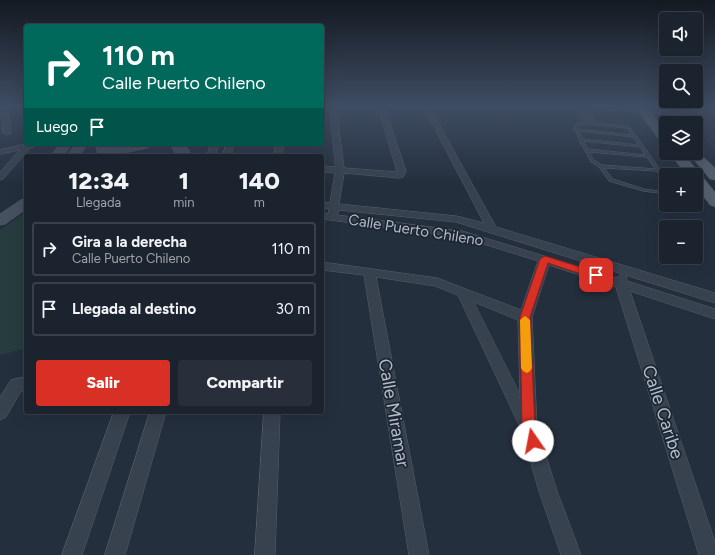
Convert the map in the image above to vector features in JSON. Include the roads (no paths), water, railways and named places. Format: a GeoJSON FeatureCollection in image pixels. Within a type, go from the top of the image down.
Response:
{"type":"FeatureCollection","features":[{"type":"Feature","properties":{"kind":"main road"},"geometry":{"type":"LineString","coordinates":[[681,160],[688,168]]}},
{"type":"Feature","properties":{"kind":"main road"},"geometry":{"type":"LineString","coordinates":[[700,160],[715,176]]}},
{"type":"Feature","properties":{"kind":"street"},"geometry":{"type":"LineString","coordinates":[[330,213],[340,170],[336,132]]}},
{"type":"Feature","properties":{"kind":"street"},"geometry":{"type":"LineString","coordinates":[[324,169],[400,175],[402,171],[389,132]]}},
{"type":"Feature","properties":{"kind":"street"},"geometry":{"type":"LineString","coordinates":[[440,132],[500,244]]}},
{"type":"Feature","properties":{"kind":"street"},"geometry":{"type":"LineString","coordinates":[[0,152],[31,146]]}},
{"type":"Feature","properties":{"kind":"street"},"geometry":{"type":"LineString","coordinates":[[0,177],[27,147]]}},
{"type":"Feature","properties":{"kind":"street"},"geometry":{"type":"LineString","coordinates":[[0,209],[24,192]]}},
{"type":"Feature","properties":{"kind":"street"},"geometry":{"type":"LineString","coordinates":[[0,221],[24,204]]}},
{"type":"Feature","properties":{"kind":"street","name":"Calle Puerto Chileno"},"geometry":{"type":"LineString","coordinates":[[330,213],[456,219],[492,228],[623,277],[715,314]]}},
{"type":"Feature","properties":{"kind":"street","name":"Calle Puerto Chileno"},"geometry":{"type":"LineString","coordinates":[[330,213],[462,234],[500,244],[545,259],[715,298]]}},
{"type":"Feature","properties":{"kind":"street"},"geometry":{"type":"LineString","coordinates":[[529,428],[525,317],[545,259]]}},
{"type":"Feature","properties":{"kind":"street"},"geometry":{"type":"LineString","coordinates":[[324,266],[417,278],[437,282],[525,317]]}},
{"type":"Feature","properties":{"kind":"street","name":"Calle Miramar"},"geometry":{"type":"LineString","coordinates":[[369,272],[419,555]]}},
{"type":"Feature","properties":{"kind":"street","name":"Calle Caribe"},"geometry":{"type":"LineString","coordinates":[[623,277],[709,555]]}},
{"type":"Feature","properties":{"kind":"street"},"geometry":{"type":"LineString","coordinates":[[463,293],[529,428],[548,490],[571,555]]}},
{"type":"Feature","properties":{"kind":"street"},"geometry":{"type":"LineString","coordinates":[[0,412],[21,384]]}},
{"type":"Feature","properties":{"kind":"street"},"geometry":{"type":"LineString","coordinates":[[72,555],[121,414]]}},
{"type":"Feature","properties":{"kind":"street"},"geometry":{"type":"LineString","coordinates":[[115,555],[157,414]]}},
{"type":"Feature","properties":{"kind":"street"},"geometry":{"type":"LineString","coordinates":[[265,555],[272,414]]}},
{"type":"Feature","properties":{"kind":"lane"},"geometry":{"type":"LineString","coordinates":[[577,132],[592,161],[601,166],[658,170]]}},
{"type":"Feature","properties":{"kind":"lane"},"geometry":{"type":"LineString","coordinates":[[594,132],[634,136]]}},
{"type":"Feature","properties":{"kind":"lane"},"geometry":{"type":"LineString","coordinates":[[631,132],[658,170]]}},
{"type":"Feature","properties":{"kind":"lane"},"geometry":{"type":"LineString","coordinates":[[581,140],[641,146]]}},
{"type":"Feature","properties":{"kind":"lane"},"geometry":{"type":"LineString","coordinates":[[586,150],[648,156]]}},
{"type":"Feature","properties":{"kind":"lane"},"geometry":{"type":"LineString","coordinates":[[601,166],[608,177],[616,182],[643,190],[659,192]]}}]}
